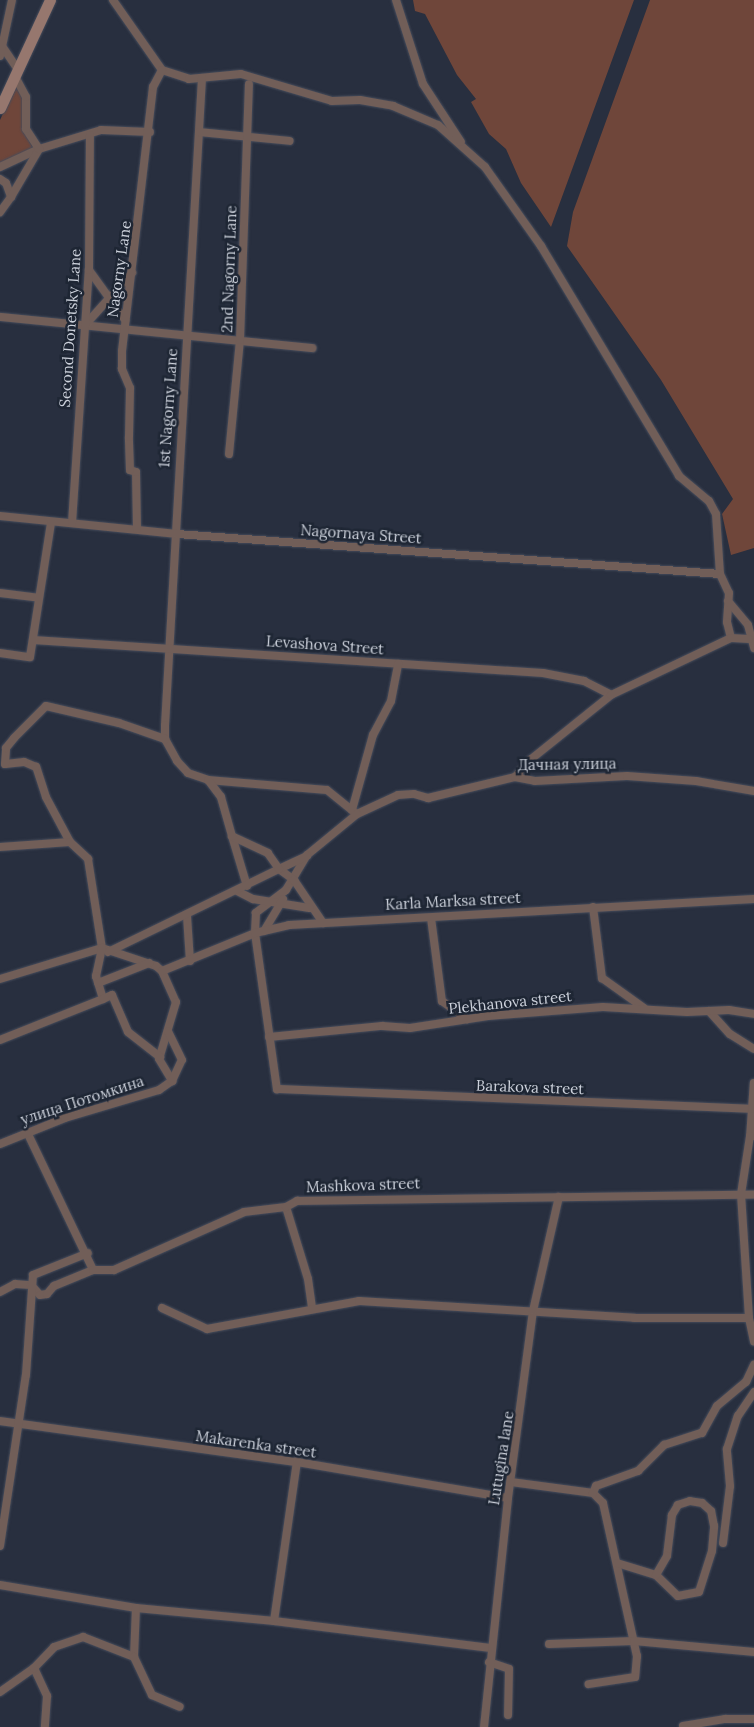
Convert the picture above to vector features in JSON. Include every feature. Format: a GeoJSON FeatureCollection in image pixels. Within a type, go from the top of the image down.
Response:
{"type":"FeatureCollection","features":[{"type":"Feature","properties":{"kind":"main road"},"geometry":{"type":"LineString","coordinates":[[0,108],[50,0]]}},
{"type":"Feature","properties":{"kind":"street"},"geometry":{"type":"LineString","coordinates":[[12,0],[1,49],[17,73],[26,97],[26,130],[39,149]]}},
{"type":"Feature","properties":{"kind":"street"},"geometry":{"type":"LineString","coordinates":[[113,0],[162,70],[189,79],[241,74],[332,101],[360,100],[393,106],[425,118],[461,144],[495,179],[526,222],[679,476],[709,501],[718,528],[720,574],[729,593],[726,622],[731,638]]}},
{"type":"Feature","properties":{"kind":"street"},"geometry":{"type":"LineString","coordinates":[[396,0],[423,84],[461,144]]}},
{"type":"Feature","properties":{"kind":"street","name":"Nagorny Lane"},"geometry":{"type":"LineString","coordinates":[[137,529],[136,472],[130,470],[130,388],[122,369],[125,324],[150,132],[153,87],[162,70]]}},
{"type":"Feature","properties":{"kind":"street","name":"1st Nagorny Lane"},"geometry":{"type":"LineString","coordinates":[[165,739],[202,78]]}},
{"type":"Feature","properties":{"kind":"street","name":"2nd Nagorny Lane"},"geometry":{"type":"LineString","coordinates":[[229,454],[240,340],[249,84]]}},
{"type":"Feature","properties":{"kind":"street"},"geometry":{"type":"LineString","coordinates":[[0,167],[39,149],[100,130],[150,132]]}},
{"type":"Feature","properties":{"kind":"street"},"geometry":{"type":"LineString","coordinates":[[199,132],[290,141]]}},
{"type":"Feature","properties":{"kind":"street","name":"Second Donetsky Lane"},"geometry":{"type":"LineString","coordinates":[[72,523],[89,270],[90,134]]}},
{"type":"Feature","properties":{"kind":"street"},"geometry":{"type":"LineString","coordinates":[[0,212],[39,149]]}},
{"type":"Feature","properties":{"kind":"street"},"geometry":{"type":"LineString","coordinates":[[0,179],[6,183],[11,197]]}},
{"type":"Feature","properties":{"kind":"street"},"geometry":{"type":"LineString","coordinates":[[89,270],[125,324]]}},
{"type":"Feature","properties":{"kind":"street"},"geometry":{"type":"LineString","coordinates":[[86,324],[133,271]]}},
{"type":"Feature","properties":{"kind":"street"},"geometry":{"type":"LineString","coordinates":[[100,286],[120,286]]}},
{"type":"Feature","properties":{"kind":"street"},"geometry":{"type":"LineString","coordinates":[[0,318],[86,324],[125,324],[187,335],[312,348]]}},
{"type":"Feature","properties":{"kind":"street","name":"Nagornaya Street"},"geometry":{"type":"LineString","coordinates":[[0,516],[51,523],[72,523],[177,534],[720,574]]}},
{"type":"Feature","properties":{"kind":"street"},"geometry":{"type":"LineString","coordinates":[[0,653],[30,658],[51,523]]}},
{"type":"Feature","properties":{"kind":"street"},"geometry":{"type":"LineString","coordinates":[[0,593],[38,598]]}},
{"type":"Feature","properties":{"kind":"street"},"geometry":{"type":"LineString","coordinates":[[728,602],[748,626],[749,639],[754,648]]}},
{"type":"Feature","properties":{"kind":"street"},"geometry":{"type":"LineString","coordinates":[[515,777],[530,760],[611,696],[731,638],[749,639]]}},
{"type":"Feature","properties":{"kind":"street","name":"Levashova Street"},"geometry":{"type":"LineString","coordinates":[[33,640],[542,674],[584,681],[611,696]]}},
{"type":"Feature","properties":{"kind":"street"},"geometry":{"type":"LineString","coordinates":[[103,998],[98,983],[105,950],[88,859],[70,842],[46,797],[36,767],[24,762],[2,764],[6,748],[46,706],[119,723],[165,739],[188,773],[208,780],[326,790],[354,812],[373,735],[391,701],[398,664]]}},
{"type":"Feature","properties":{"kind":"street","name":"Дачная улица"},"geometry":{"type":"LineString","coordinates":[[256,913],[267,900],[286,890],[294,880],[307,856],[354,812],[398,795],[414,794],[428,798],[515,777],[535,781],[636,777],[696,781],[754,791]]}},
{"type":"Feature","properties":{"kind":"street"},"geometry":{"type":"LineString","coordinates":[[208,780],[221,798],[253,898],[256,913],[255,933],[269,1037]]}},
{"type":"Feature","properties":{"kind":"street"},"geometry":{"type":"LineString","coordinates":[[232,836],[268,853],[279,869],[294,880],[309,908],[323,923]]}},
{"type":"Feature","properties":{"kind":"street"},"geometry":{"type":"LineString","coordinates":[[0,847],[70,842]]}},
{"type":"Feature","properties":{"kind":"street"},"geometry":{"type":"LineString","coordinates":[[0,979],[105,950],[187,916],[307,856]]}},
{"type":"Feature","properties":{"kind":"street"},"geometry":{"type":"LineString","coordinates":[[264,931],[282,902],[286,890]]}},
{"type":"Feature","properties":{"kind":"street"},"geometry":{"type":"LineString","coordinates":[[237,891],[253,898],[309,908]]}},
{"type":"Feature","properties":{"kind":"street","name":"Karla Marksa street"},"geometry":{"type":"LineString","coordinates":[[162,971],[255,933],[323,923],[754,899]]}},
{"type":"Feature","properties":{"kind":"street"},"geometry":{"type":"LineString","coordinates":[[593,907],[602,978],[646,1009]]}},
{"type":"Feature","properties":{"kind":"street"},"geometry":{"type":"LineString","coordinates":[[187,916],[190,961]]}},
{"type":"Feature","properties":{"kind":"street"},"geometry":{"type":"LineString","coordinates":[[431,918],[442,1000],[467,1019]]}},
{"type":"Feature","properties":{"kind":"street"},"geometry":{"type":"LineString","coordinates":[[105,950],[150,964],[162,971],[176,1002],[160,1057]]}},
{"type":"Feature","properties":{"kind":"street"},"geometry":{"type":"LineString","coordinates":[[98,983],[150,964]]}},
{"type":"Feature","properties":{"kind":"street"},"geometry":{"type":"LineString","coordinates":[[0,1040],[112,995],[128,1032],[160,1057],[172,1081]]}},
{"type":"Feature","properties":{"kind":"street","name":"Plekhanova street"},"geometry":{"type":"LineString","coordinates":[[269,1037],[382,1026],[410,1028],[467,1019],[603,1007],[754,1014]]}},
{"type":"Feature","properties":{"kind":"street"},"geometry":{"type":"LineString","coordinates":[[709,1011],[730,1034],[754,1049]]}},
{"type":"Feature","properties":{"kind":"street"},"geometry":{"type":"LineString","coordinates":[[168,1031],[182,1060],[172,1081]]}},
{"type":"Feature","properties":{"kind":"street","name":"Barakova street"},"geometry":{"type":"LineString","coordinates":[[269,1037],[277,1089],[752,1109]]}},
{"type":"Feature","properties":{"kind":"street","name":"улица Потомкина"},"geometry":{"type":"LineString","coordinates":[[0,1144],[27,1132],[159,1090],[172,1081]]}},
{"type":"Feature","properties":{"kind":"street"},"geometry":{"type":"LineString","coordinates":[[754,1083],[752,1136],[741,1194],[749,1318],[754,1341]]}},
{"type":"Feature","properties":{"kind":"street"},"geometry":{"type":"LineString","coordinates":[[27,1132],[88,1253],[93,1270]]}},
{"type":"Feature","properties":{"kind":"street","name":"Mashkova street"},"geometry":{"type":"LineString","coordinates":[[0,1292],[15,1284],[31,1285],[40,1295],[47,1294],[54,1286],[93,1270],[114,1270],[244,1212],[286,1207],[297,1202],[754,1195]]}},
{"type":"Feature","properties":{"kind":"street","name":"Lutugina lane"},"geometry":{"type":"LineString","coordinates":[[484,1727],[490,1648],[533,1311],[559,1197]]}},
{"type":"Feature","properties":{"kind":"street"},"geometry":{"type":"LineString","coordinates":[[286,1207],[308,1279],[312,1309]]}},
{"type":"Feature","properties":{"kind":"street"},"geometry":{"type":"LineString","coordinates":[[0,1546],[20,1424],[33,1275],[88,1253]]}},
{"type":"Feature","properties":{"kind":"street"},"geometry":{"type":"LineString","coordinates":[[162,1308],[207,1329],[358,1301],[634,1318],[749,1318]]}},
{"type":"Feature","properties":{"kind":"street"},"geometry":{"type":"LineString","coordinates":[[593,1493],[596,1486],[638,1471],[664,1445],[702,1433],[717,1406],[746,1382],[754,1365]]}},
{"type":"Feature","properties":{"kind":"street"},"geometry":{"type":"LineString","coordinates":[[746,1382],[754,1386]]}},
{"type":"Feature","properties":{"kind":"street"},"geometry":{"type":"LineString","coordinates":[[722,1543],[730,1486],[727,1449],[738,1416],[754,1392]]}},
{"type":"Feature","properties":{"kind":"street","name":"Makarenka street"},"geometry":{"type":"LineString","coordinates":[[0,1422],[297,1462],[508,1498]]}},
{"type":"Feature","properties":{"kind":"street"},"geometry":{"type":"LineString","coordinates":[[274,1621],[297,1462]]}},
{"type":"Feature","properties":{"kind":"street"},"geometry":{"type":"LineString","coordinates":[[512,1482],[593,1493]]}},
{"type":"Feature","properties":{"kind":"street"},"geometry":{"type":"LineString","coordinates":[[589,1684],[635,1677],[634,1641],[607,1516],[593,1493]]}},
{"type":"Feature","properties":{"kind":"street"},"geometry":{"type":"LineString","coordinates":[[617,1563],[656,1575],[678,1596],[699,1592],[712,1551],[714,1526],[711,1511],[702,1503],[690,1500],[678,1505],[672,1515],[667,1556],[656,1575]]}},
{"type":"Feature","properties":{"kind":"street"},"geometry":{"type":"LineString","coordinates":[[0,1585],[136,1608],[274,1621],[490,1648]]}},
{"type":"Feature","properties":{"kind":"street"},"geometry":{"type":"LineString","coordinates":[[136,1608],[134,1657],[152,1695],[180,1707]]}},
{"type":"Feature","properties":{"kind":"street"},"geometry":{"type":"LineString","coordinates":[[0,1692],[34,1668],[54,1647],[83,1637],[134,1657]]}},
{"type":"Feature","properties":{"kind":"street"},"geometry":{"type":"LineString","coordinates":[[548,1644],[634,1641],[754,1652]]}},
{"type":"Feature","properties":{"kind":"street"},"geometry":{"type":"LineString","coordinates":[[489,1662],[509,1669],[508,1715]]}},
{"type":"Feature","properties":{"kind":"street"},"geometry":{"type":"LineString","coordinates":[[34,1668],[47,1696],[45,1727]]}},
{"type":"Feature","properties":{"kind":"street"},"geometry":{"type":"LineString","coordinates":[[682,1726],[725,1719],[754,1719]]}},
{"type":"Feature","properties":{"kind":"shaded area"},"geometry":{"type":"Polygon","coordinates":[[[413,0],[634,0],[551,227],[521,183],[506,149],[489,134],[471,102],[476,99],[457,75],[425,14],[415,11],[413,0]]]}},
{"type":"Feature","properties":{"kind":"shaded area"},"geometry":{"type":"Polygon","coordinates":[[[650,0],[754,0],[754,548],[731,555],[722,514],[733,499],[661,380],[567,246],[573,212],[650,0]]]}},
{"type":"Feature","properties":{"kind":"shaded area"},"geometry":{"type":"Polygon","coordinates":[[[17,84],[23,99],[23,130],[33,148],[0,163],[0,120],[17,84]]]}}]}
